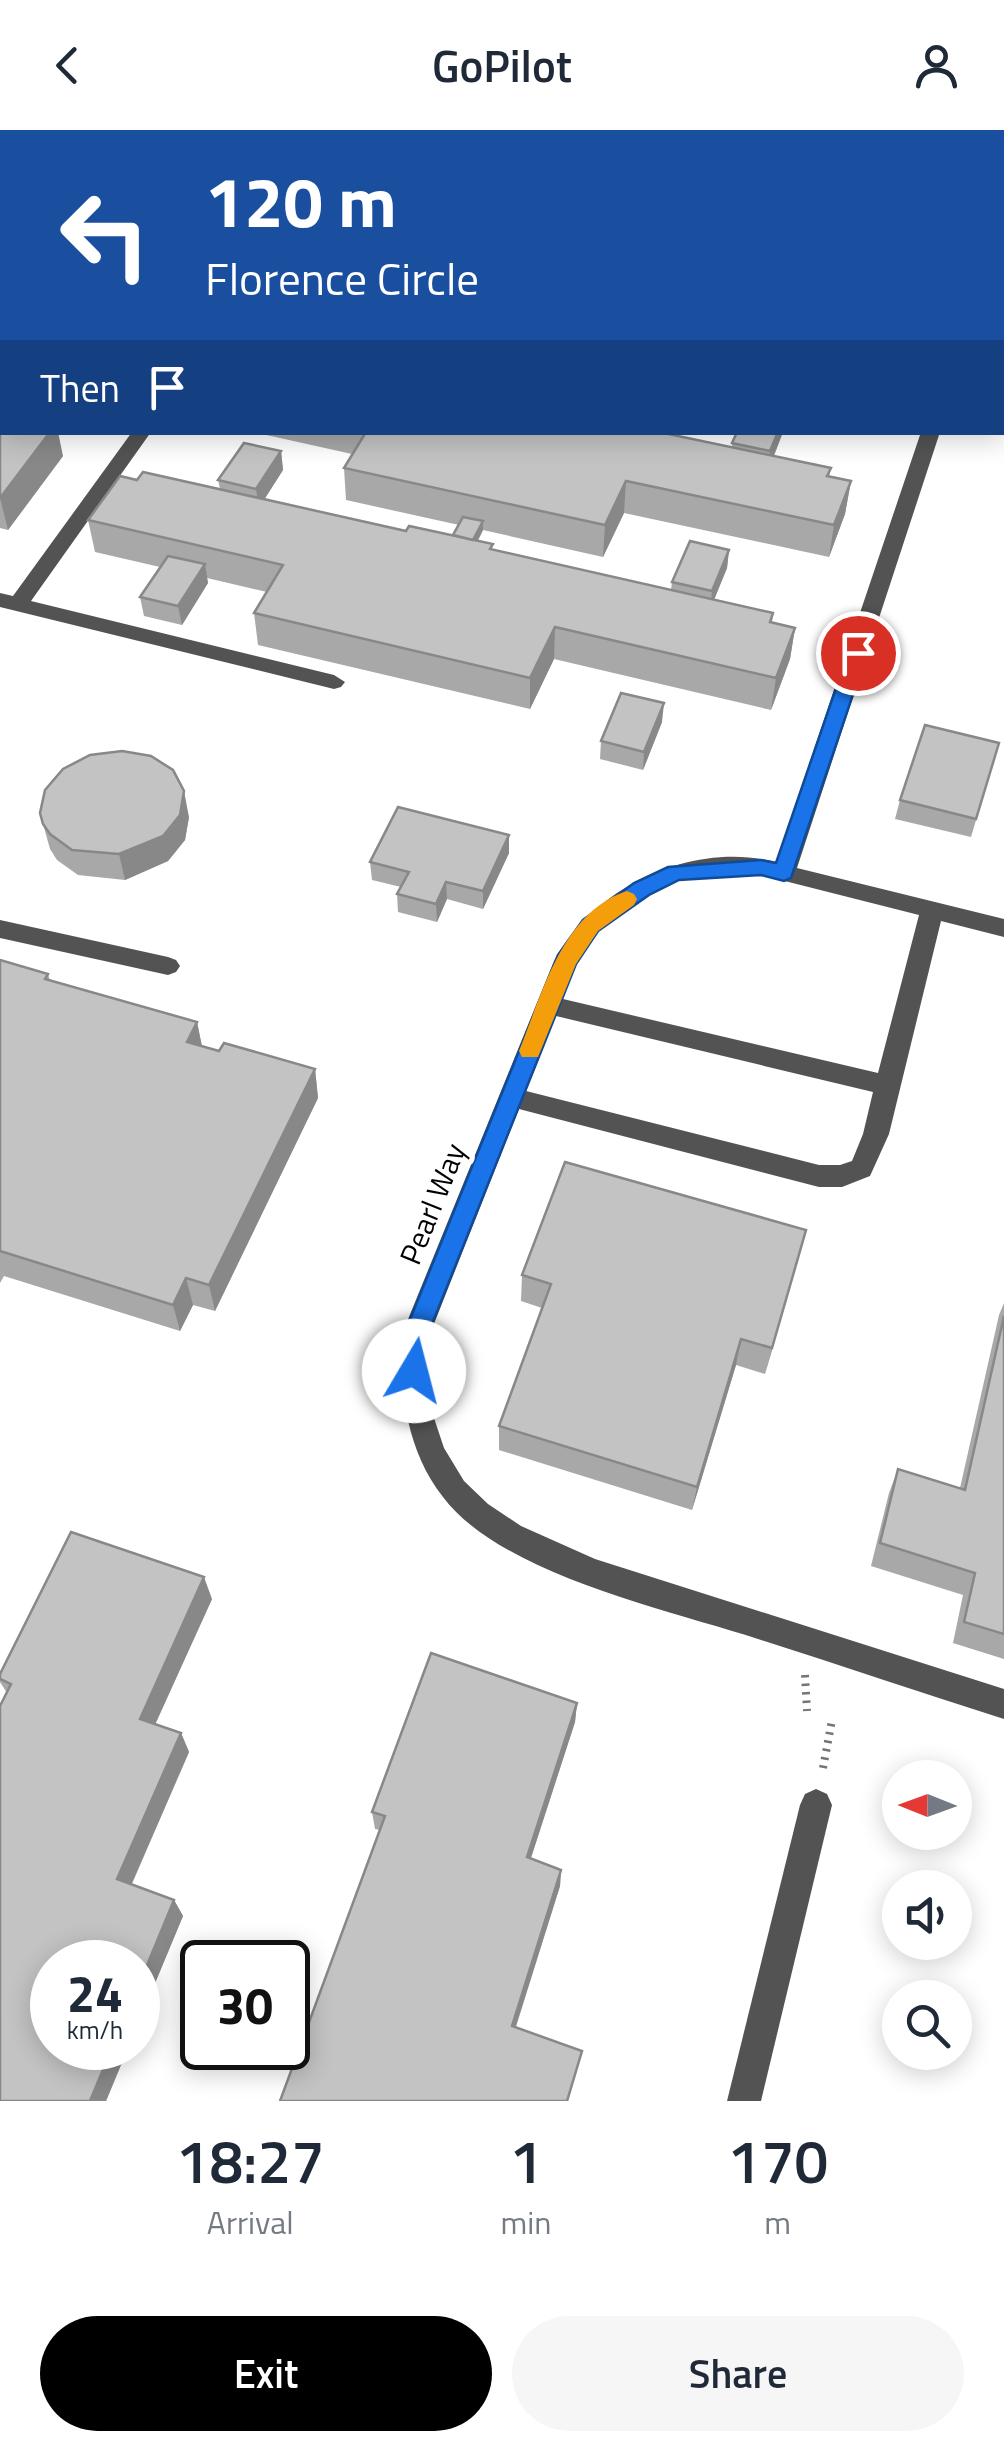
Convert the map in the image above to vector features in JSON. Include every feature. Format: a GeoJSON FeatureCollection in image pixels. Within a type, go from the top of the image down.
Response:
{"type":"FeatureCollection","features":[{"type":"Feature","properties":{"kind":"street"},"geometry":{"type":"LineString","coordinates":[[140,435],[9,602],[334,682]]}},
{"type":"Feature","properties":{"kind":"street"},"geometry":{"type":"LineString","coordinates":[[784,873],[931,435]]}},
{"type":"Feature","properties":{"kind":"street","name":"Pearl Way"},"geometry":{"type":"LineString","coordinates":[[1004,928],[761,868],[676,872],[642,889],[590,925],[566,961],[414,1339],[414,1403],[429,1446],[454,1491],[479,1517],[562,1558],[1004,1704]]}},
{"type":"Feature","properties":{"kind":"street"},"geometry":{"type":"LineString","coordinates":[[512,1098],[819,1176],[842,1176],[861,1168],[876,1134],[932,910]]}},
{"type":"Feature","properties":{"kind":"street"},"geometry":{"type":"LineString","coordinates":[[0,929],[168,966]]}},
{"type":"Feature","properties":{"kind":"street"},"geometry":{"type":"LineString","coordinates":[[548,1005],[888,1086]]}},
{"type":"Feature","properties":{"kind":"street"},"geometry":{"type":"LineString","coordinates":[[744,2101],[816,1805]]}},
{"type":"Feature","properties":{"kind":"path"},"geometry":{"type":"LineString","coordinates":[[816,1805],[832,1720]]}},
{"type":"Feature","properties":{"kind":"building"},"geometry":{"type":"Polygon","coordinates":[[[0,435],[48,435],[0,498],[0,435]]]}},
{"type":"Feature","properties":{"kind":"building"},"geometry":{"type":"Polygon","coordinates":[[[364,435],[673,435],[831,468],[827,476],[851,481],[834,525],[626,481],[605,525],[344,468],[364,435]]]}},
{"type":"Feature","properties":{"kind":"building"},"geometry":{"type":"Polygon","coordinates":[[[736,435],[777,435],[770,451],[732,443],[736,435]]]}},
{"type":"Feature","properties":{"kind":"building"},"geometry":{"type":"Polygon","coordinates":[[[244,443],[281,451],[256,489],[218,480],[244,443]]]}},
{"type":"Feature","properties":{"kind":"building"},"geometry":{"type":"Polygon","coordinates":[[[143,472],[406,531],[409,526],[493,544],[490,549],[773,613],[770,622],[795,628],[776,678],[555,627],[530,678],[254,613],[283,565],[88,520],[120,476],[137,480],[143,472]]]}},
{"type":"Feature","properties":{"kind":"building"},"geometry":{"type":"Polygon","coordinates":[[[463,517],[483,521],[473,540],[453,535],[463,517]]]}},
{"type":"Feature","properties":{"kind":"building"},"geometry":{"type":"Polygon","coordinates":[[[690,541],[729,550],[712,591],[672,582],[690,541]]]}},
{"type":"Feature","properties":{"kind":"building"},"geometry":{"type":"Polygon","coordinates":[[[168,556],[205,564],[178,606],[140,597],[168,556]]]}},
{"type":"Feature","properties":{"kind":"building"},"geometry":{"type":"Polygon","coordinates":[[[621,693],[664,703],[644,752],[601,741],[621,693]]]}},
{"type":"Feature","properties":{"kind":"building"},"geometry":{"type":"Polygon","coordinates":[[[925,725],[999,743],[976,819],[900,800],[925,725]]]}},
{"type":"Feature","properties":{"kind":"building"},"geometry":{"type":"Polygon","coordinates":[[[122,751],[151,756],[173,770],[184,791],[180,815],[163,836],[119,854],[72,850],[43,824],[40,813],[45,790],[63,769],[90,755],[122,751]]]}},
{"type":"Feature","properties":{"kind":"building"},"geometry":{"type":"Polygon","coordinates":[[[398,807],[509,835],[483,891],[446,882],[436,904],[397,894],[409,872],[370,862],[398,807]]]}},
{"type":"Feature","properties":{"kind":"building"},"geometry":{"type":"Polygon","coordinates":[[[0,960],[48,974],[45,979],[197,1022],[187,1042],[219,1051],[224,1043],[315,1069],[209,1285],[186,1278],[173,1305],[0,1251],[0,960]]]}},
{"type":"Feature","properties":{"kind":"building"},"geometry":{"type":"Polygon","coordinates":[[[565,1162],[806,1230],[772,1348],[741,1339],[697,1487],[499,1426],[551,1284],[522,1275],[565,1162]]]}},
{"type":"Feature","properties":{"kind":"building"},"geometry":{"type":"Polygon","coordinates":[[[1004,1316],[1004,1634],[964,1622],[975,1573],[880,1543],[898,1469],[965,1490],[1004,1316]]]}},
{"type":"Feature","properties":{"kind":"building"},"geometry":{"type":"Polygon","coordinates":[[[71,1532],[204,1577],[140,1719],[181,1733],[117,1879],[174,1900],[157,1940],[30,1940],[30,2070],[103,2070],[90,2101],[0,2101],[0,1706],[11,1684],[0,1679],[71,1532]]]}},
{"type":"Feature","properties":{"kind":"building"},"geometry":{"type":"Polygon","coordinates":[[[431,1653],[577,1703],[527,1857],[561,1870],[512,2026],[582,2051],[567,2101],[280,2101],[291,2070],[310,2070],[310,2020],[385,1816],[372,1812],[431,1653]]]}},
{"type":"Feature","properties":{"kind":"slow traffic"},"geometry":{"type":"LineString","coordinates":[[530,1051],[566,961],[590,925],[627,899]]}},
{"type":"Feature","properties":{"kind":"route"},"geometry":{"type":"LineString","coordinates":[[414,1371],[414,1339],[566,961],[590,925],[642,889],[676,872],[761,868],[784,873],[858,653]]}}]}
